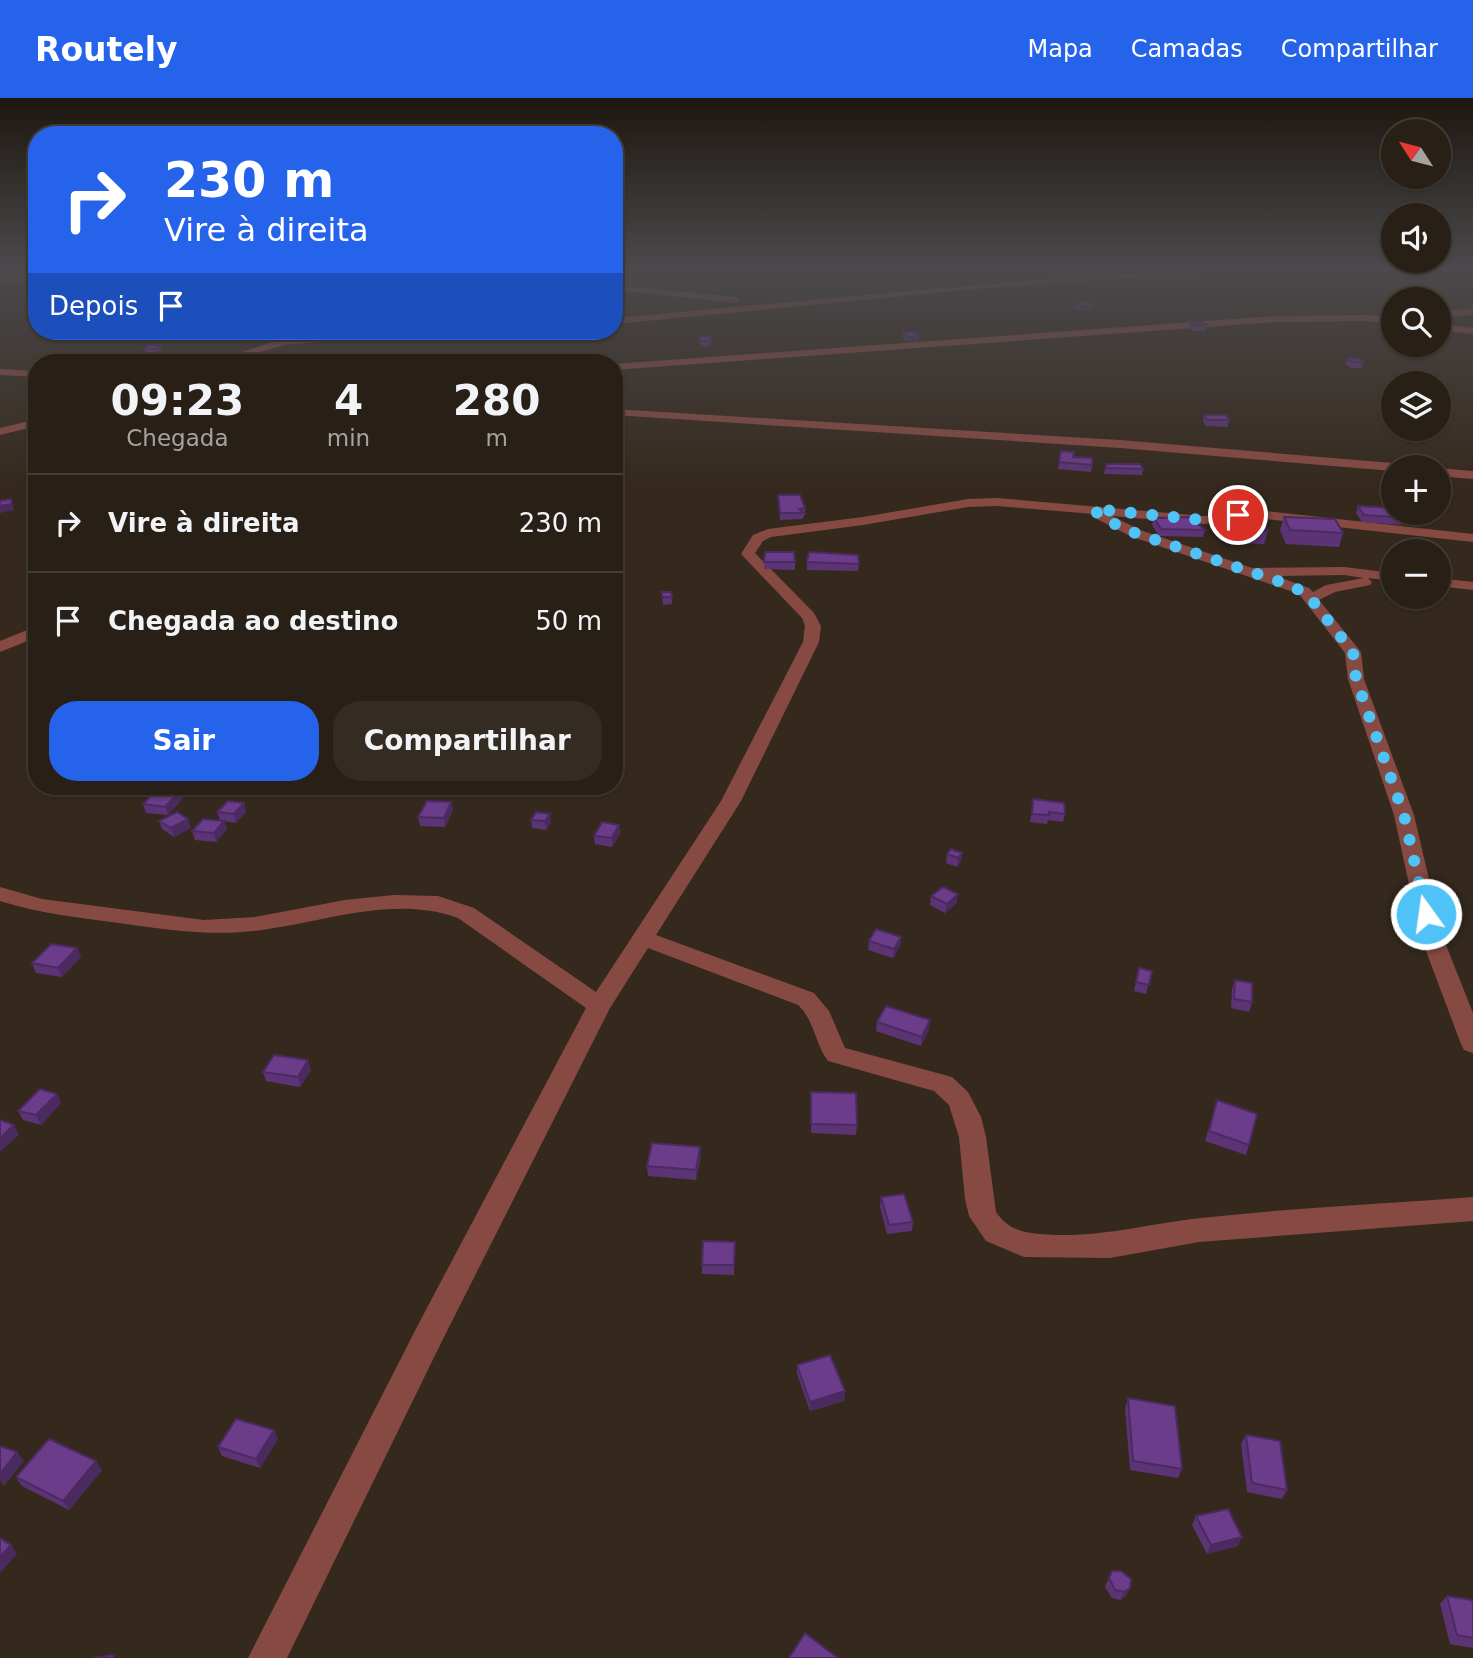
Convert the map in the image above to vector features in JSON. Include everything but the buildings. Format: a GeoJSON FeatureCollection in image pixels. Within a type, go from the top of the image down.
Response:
{"type":"FeatureCollection","features":[{"type":"Feature","properties":{"kind":"street"},"geometry":{"type":"LineString","coordinates":[[244,354],[284,342],[298,341]]}},
{"type":"Feature","properties":{"kind":"street"},"geometry":{"type":"LineString","coordinates":[[623,366],[975,341]]}},
{"type":"Feature","properties":{"kind":"street"},"geometry":{"type":"LineString","coordinates":[[259,350],[259,354]]}},
{"type":"Feature","properties":{"kind":"street"},"geometry":{"type":"LineString","coordinates":[[0,372],[28,374]]}},
{"type":"Feature","properties":{"kind":"street"},"geometry":{"type":"LineString","coordinates":[[623,413],[1093,442],[1381,466]]}},
{"type":"Feature","properties":{"kind":"street"},"geometry":{"type":"LineString","coordinates":[[0,433],[28,425]]}},
{"type":"Feature","properties":{"kind":"street"},"geometry":{"type":"LineString","coordinates":[[0,433],[28,435]]}},
{"type":"Feature","properties":{"kind":"street"},"geometry":{"type":"LineString","coordinates":[[1451,473],[1473,475]]}},
{"type":"Feature","properties":{"kind":"street"},"geometry":{"type":"LineString","coordinates":[[267,1658],[431,1331],[599,1006],[732,801],[811,642],[813,626],[802,607],[753,562],[748,554],[758,538],[796,527],[863,521],[968,503],[1093,509],[1203,520],[1265,515],[1473,538]]}},
{"type":"Feature","properties":{"kind":"street"},"geometry":{"type":"LineString","coordinates":[[1093,509],[1104,519],[1135,533],[1293,586],[1311,599],[1353,652],[1356,679],[1404,815],[1431,935],[1473,1044]]}},
{"type":"Feature","properties":{"kind":"street"},"geometry":{"type":"LineString","coordinates":[[1251,572],[1344,572],[1381,577]]}},
{"type":"Feature","properties":{"kind":"street"},"geometry":{"type":"LineString","coordinates":[[1311,599],[1331,588],[1381,579]]}},
{"type":"Feature","properties":{"kind":"street"},"geometry":{"type":"LineString","coordinates":[[1451,583],[1473,586]]}},
{"type":"Feature","properties":{"kind":"street"},"geometry":{"type":"LineString","coordinates":[[0,647],[28,635]]}},
{"type":"Feature","properties":{"kind":"street"},"geometry":{"type":"LineString","coordinates":[[0,894],[40,906],[204,927],[255,924],[345,907],[394,902],[438,903],[466,913],[599,1006]]}},
{"type":"Feature","properties":{"kind":"street"},"geometry":{"type":"LineString","coordinates":[[643,938],[806,999],[818,1009],[828,1042],[837,1055],[943,1084],[952,1091],[960,1100],[973,1135],[981,1214],[992,1229],[1008,1239],[1032,1246],[1109,1246],[1196,1231],[1473,1209]]}},
{"type":"Feature","properties":{"kind":"route"},"geometry":{"type":"LineString","coordinates":[[1238,515],[1203,520],[1093,509],[1118,526],[1293,586],[1304,591],[1311,599],[1353,652],[1356,679],[1404,815],[1426,914]]}}]}
